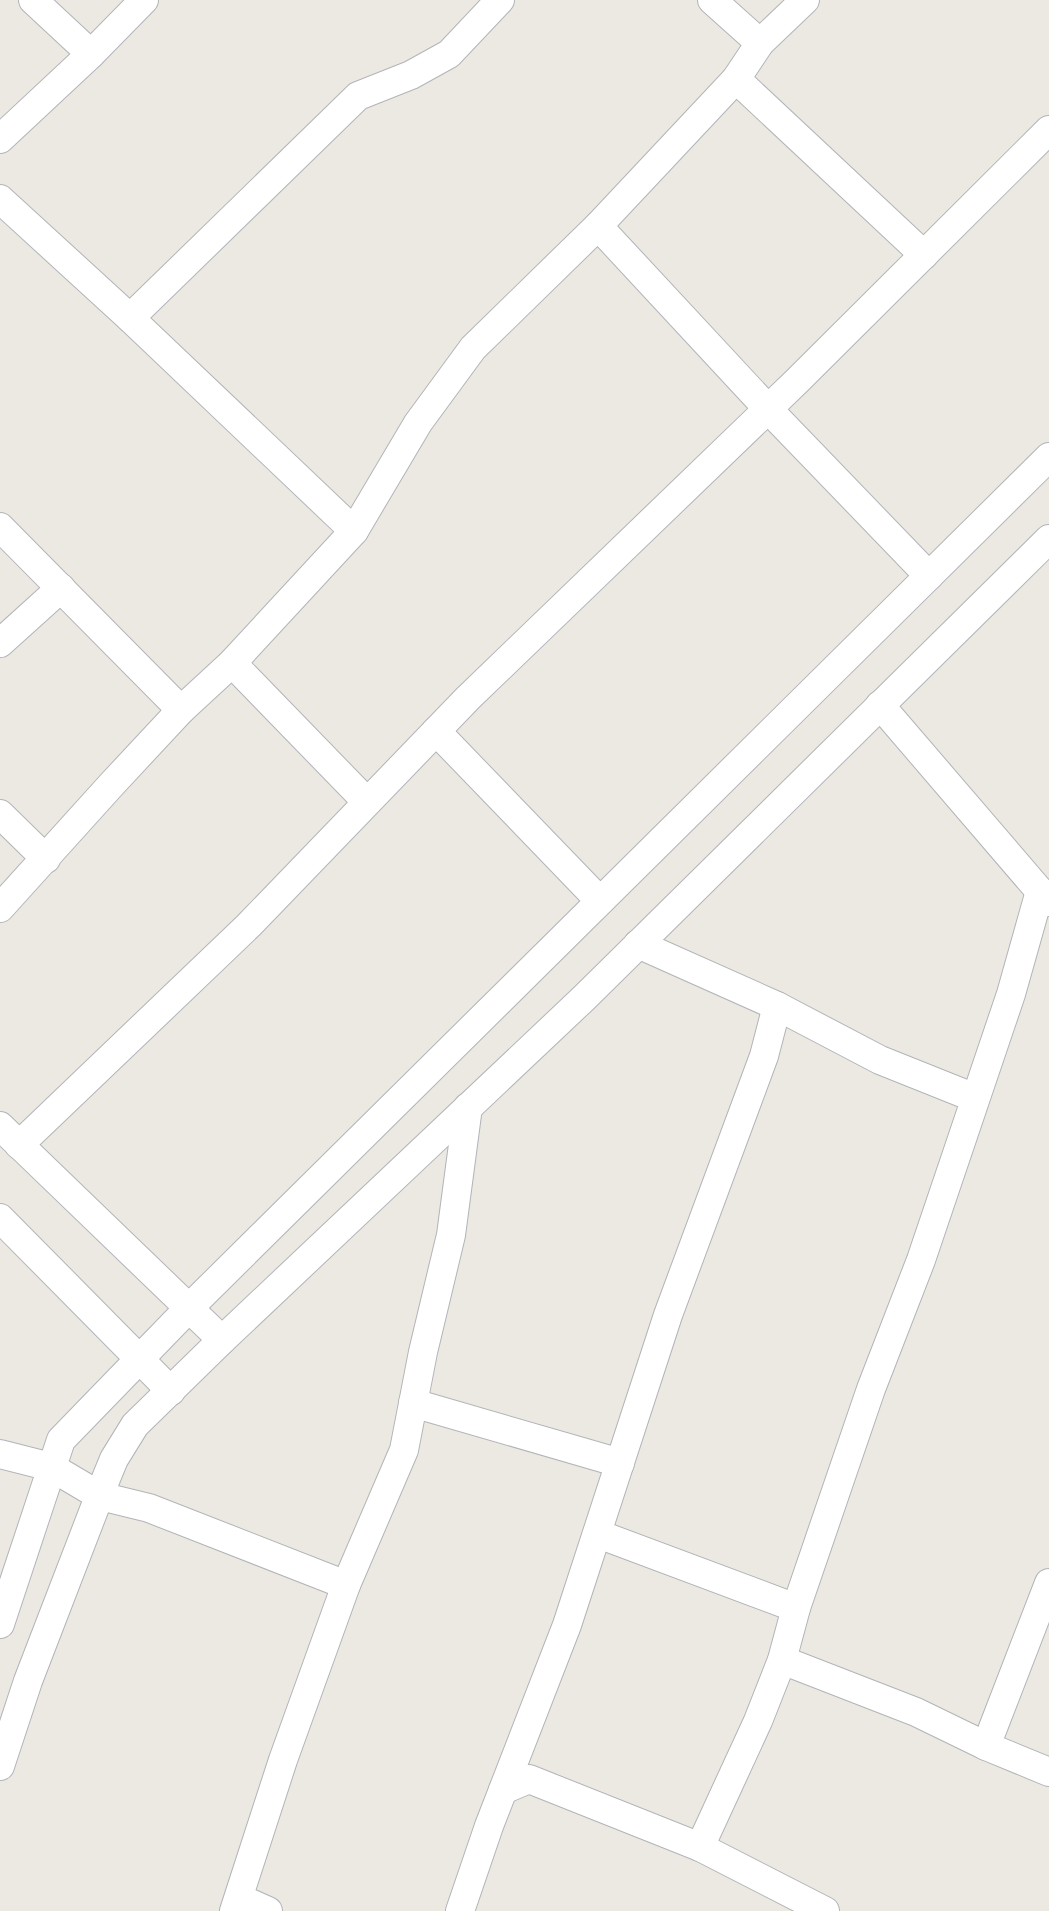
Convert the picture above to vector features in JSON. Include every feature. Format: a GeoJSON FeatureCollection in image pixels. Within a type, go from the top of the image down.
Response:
{"type":"FeatureCollection","features":[{"type":"Feature","properties":{"kind":"street"},"geometry":{"type":"LineString","coordinates":[[33,0],[90,54]]}},
{"type":"Feature","properties":{"kind":"street"},"geometry":{"type":"LineString","coordinates":[[0,139],[144,0]]}},
{"type":"Feature","properties":{"kind":"street"},"geometry":{"type":"LineString","coordinates":[[130,318],[358,96],[411,75],[448,54],[500,0]]}},
{"type":"Feature","properties":{"kind":"street"},"geometry":{"type":"LineString","coordinates":[[712,0],[760,43]]}},
{"type":"Feature","properties":{"kind":"street"},"geometry":{"type":"LineString","coordinates":[[0,908],[181,710],[232,663],[354,532],[418,423],[473,348],[598,226],[736,79],[760,43],[805,0]]}},
{"type":"Feature","properties":{"kind":"street"},"geometry":{"type":"LineString","coordinates":[[736,79],[924,255]]}},
{"type":"Feature","properties":{"kind":"street"},"geometry":{"type":"LineString","coordinates":[[20,1145],[249,925],[436,731],[768,410],[1049,130]]}},
{"type":"Feature","properties":{"kind":"street"},"geometry":{"type":"LineString","coordinates":[[0,199],[130,318],[354,532]]}},
{"type":"Feature","properties":{"kind":"street"},"geometry":{"type":"LineString","coordinates":[[598,226],[768,410],[929,576]]}},
{"type":"Feature","properties":{"kind":"street"},"geometry":{"type":"LineString","coordinates":[[0,1624],[61,1440],[189,1308],[1049,457]]}},
{"type":"Feature","properties":{"kind":"street"},"geometry":{"type":"LineString","coordinates":[[0,527],[181,710]]}},
{"type":"Feature","properties":{"kind":"street"},"geometry":{"type":"LineString","coordinates":[[0,1766],[28,1681],[114,1458],[135,1425],[638,944],[1049,539]]}},
{"type":"Feature","properties":{"kind":"street"},"geometry":{"type":"LineString","coordinates":[[0,643],[61,588]]}},
{"type":"Feature","properties":{"kind":"street"},"geometry":{"type":"LineString","coordinates":[[232,663],[367,802]]}},
{"type":"Feature","properties":{"kind":"street"},"geometry":{"type":"LineString","coordinates":[[700,1847],[758,1721],[782,1660],[796,1608],[871,1389],[921,1260],[1044,896],[880,705]]}},
{"type":"Feature","properties":{"kind":"street"},"geometry":{"type":"LineString","coordinates":[[436,731],[600,902]]}},
{"type":"Feature","properties":{"kind":"street"},"geometry":{"type":"LineString","coordinates":[[0,814],[46,859]]}},
{"type":"Feature","properties":{"kind":"street"},"geometry":{"type":"LineString","coordinates":[[638,944],[777,1006],[880,1060],[975,1098]]}},
{"type":"Feature","properties":{"kind":"street"},"geometry":{"type":"LineString","coordinates":[[460,1911],[503,1790],[567,1626],[671,1306],[764,1056],[777,1006]]}},
{"type":"Feature","properties":{"kind":"street"},"geometry":{"type":"LineString","coordinates":[[268,1911],[236,1905],[283,1760],[346,1585],[404,1450],[451,1235],[468,1107]]}},
{"type":"Feature","properties":{"kind":"street"},"geometry":{"type":"LineString","coordinates":[[0,1126],[222,1340]]}},
{"type":"Feature","properties":{"kind":"street"},"geometry":{"type":"LineString","coordinates":[[0,1218],[141,1358],[171,1391]]}},
{"type":"Feature","properties":{"kind":"street"},"geometry":{"type":"LineString","coordinates":[[413,1404],[620,1463]]}},
{"type":"Feature","properties":{"kind":"street"},"geometry":{"type":"LineString","coordinates":[[0,1454],[52,1467],[100,1496],[149,1508],[346,1585]]}},
{"type":"Feature","properties":{"kind":"street"},"geometry":{"type":"LineString","coordinates":[[598,1534],[796,1608]]}},
{"type":"Feature","properties":{"kind":"street"},"geometry":{"type":"LineString","coordinates":[[986,1746],[1049,1583]]}},
{"type":"Feature","properties":{"kind":"street"},"geometry":{"type":"LineString","coordinates":[[782,1660],[916,1712],[986,1746],[1049,1772]]}},
{"type":"Feature","properties":{"kind":"street"},"geometry":{"type":"LineString","coordinates":[[503,1790],[529,1779],[700,1847],[825,1911]]}}]}
